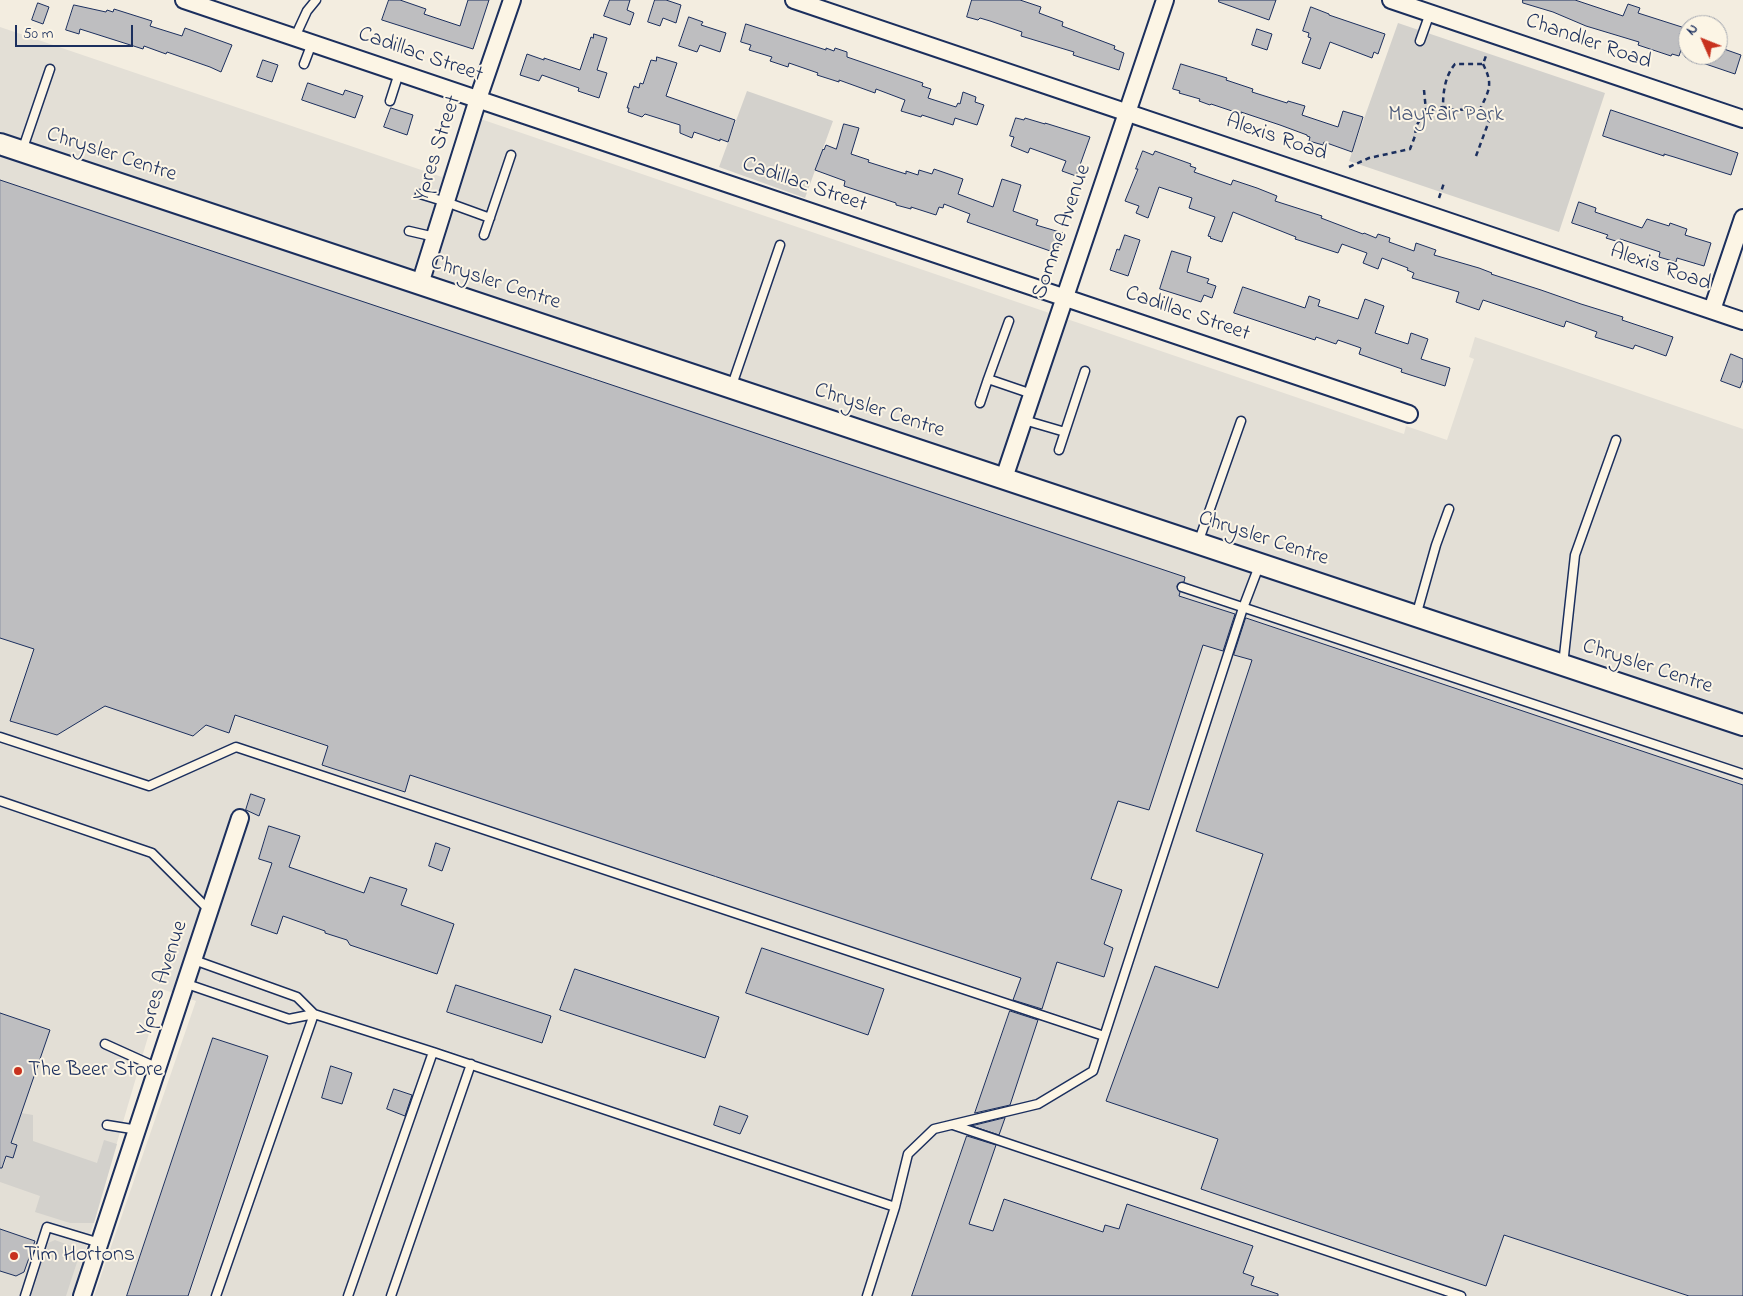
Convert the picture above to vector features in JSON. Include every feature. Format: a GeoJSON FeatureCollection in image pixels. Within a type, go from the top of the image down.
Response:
{"type":"FeatureCollection","features":[{"type":"Feature","properties":{"kind":"street","name":"Cadillac Street"},"geometry":{"type":"LineString","coordinates":[[184,0],[1409,414]]}},
{"type":"Feature","properties":{"kind":"street","name":"Ypres Street"},"geometry":{"type":"LineString","coordinates":[[420,284],[478,99],[512,0]]}},
{"type":"Feature","properties":{"kind":"street","name":"Alexis Road"},"geometry":{"type":"LineString","coordinates":[[794,0],[1743,321]]}},
{"type":"Feature","properties":{"kind":"street","name":"Somme Avenue"},"geometry":{"type":"LineString","coordinates":[[1004,478],[1165,0]]}},
{"type":"Feature","properties":{"kind":"street","name":"Chandler Road"},"geometry":{"type":"LineString","coordinates":[[1391,0],[1743,119]]}},
{"type":"Feature","properties":{"kind":"street","name":"Chrysler Centre"},"geometry":{"type":"LineString","coordinates":[[0,144],[1743,725]]}},
{"type":"Feature","properties":{"kind":"street"},"geometry":{"type":"LineString","coordinates":[[1712,310],[1743,218]]}},
{"type":"Feature","properties":{"kind":"street","name":"Ypres Avenue"},"geometry":{"type":"LineString","coordinates":[[82,1296],[240,818]]}},
{"type":"Feature","properties":{"kind":"lane"},"geometry":{"type":"LineString","coordinates":[[295,38],[307,11],[316,0]]}},
{"type":"Feature","properties":{"kind":"lane"},"geometry":{"type":"LineString","coordinates":[[1420,41],[1430,13]]}},
{"type":"Feature","properties":{"kind":"lane"},"geometry":{"type":"LineString","coordinates":[[304,64],[312,43]]}},
{"type":"Feature","properties":{"kind":"lane"},"geometry":{"type":"LineString","coordinates":[[22,151],[50,69]]}},
{"type":"Feature","properties":{"kind":"lane"},"geometry":{"type":"LineString","coordinates":[[390,101],[399,73]]}},
{"type":"Feature","properties":{"kind":"lane"},"geometry":{"type":"LineString","coordinates":[[484,235],[511,155]]}},
{"type":"Feature","properties":{"kind":"lane"},"geometry":{"type":"LineString","coordinates":[[420,194],[490,218]]}},
{"type":"Feature","properties":{"kind":"lane"},"geometry":{"type":"LineString","coordinates":[[409,231],[435,238]]}},
{"type":"Feature","properties":{"kind":"lane"},"geometry":{"type":"LineString","coordinates":[[731,388],[780,245]]}},
{"type":"Feature","properties":{"kind":"lane"},"geometry":{"type":"LineString","coordinates":[[980,403],[1009,321]]}},
{"type":"Feature","properties":{"kind":"lane"},"geometry":{"type":"LineString","coordinates":[[1059,450],[1084,371]]}},
{"type":"Feature","properties":{"kind":"lane"},"geometry":{"type":"LineString","coordinates":[[988,379],[1032,394]]}},
{"type":"Feature","properties":{"kind":"lane"},"geometry":{"type":"LineString","coordinates":[[1024,420],[1064,432]]}},
{"type":"Feature","properties":{"kind":"lane"},"geometry":{"type":"LineString","coordinates":[[1198,543],[1241,421]]}},
{"type":"Feature","properties":{"kind":"lane"},"geometry":{"type":"LineString","coordinates":[[1563,665],[1575,555],[1616,440]]}},
{"type":"Feature","properties":{"kind":"lane"},"geometry":{"type":"LineString","coordinates":[[1416,616],[1436,545],[1449,509]]}},
{"type":"Feature","properties":{"kind":"lane"},"geometry":{"type":"LineString","coordinates":[[867,1296],[895,1207],[908,1154],[934,1129],[1038,1104],[1093,1071],[1243,608],[1260,564]]}},
{"type":"Feature","properties":{"kind":"lane"},"geometry":{"type":"LineString","coordinates":[[1182,587],[1743,774]]}},
{"type":"Feature","properties":{"kind":"lane"},"geometry":{"type":"LineString","coordinates":[[0,737],[149,786],[236,747],[1104,1036]]}},
{"type":"Feature","properties":{"kind":"lane"},"geometry":{"type":"LineString","coordinates":[[0,802],[152,853],[210,911]]}},
{"type":"Feature","properties":{"kind":"lane"},"geometry":{"type":"LineString","coordinates":[[194,960],[296,997],[314,1014],[471,1064],[895,1207]]}},
{"type":"Feature","properties":{"kind":"lane"},"geometry":{"type":"LineString","coordinates":[[186,984],[288,1019],[314,1014]]}},
{"type":"Feature","properties":{"kind":"lane"},"geometry":{"type":"LineString","coordinates":[[216,1296],[314,1014]]}},
{"type":"Feature","properties":{"kind":"lane"},"geometry":{"type":"LineString","coordinates":[[105,1044],[158,1069]]}},
{"type":"Feature","properties":{"kind":"lane"},"geometry":{"type":"LineString","coordinates":[[348,1296],[433,1052]]}},
{"type":"Feature","properties":{"kind":"lane"},"geometry":{"type":"LineString","coordinates":[[391,1296],[471,1064]]}},
{"type":"Feature","properties":{"kind":"lane"},"geometry":{"type":"LineString","coordinates":[[952,1124],[1461,1296]]}},
{"type":"Feature","properties":{"kind":"lane"},"geometry":{"type":"LineString","coordinates":[[108,1125],[138,1130]]}},
{"type":"Feature","properties":{"kind":"lane"},"geometry":{"type":"LineString","coordinates":[[25,1296],[47,1227],[100,1243]]}},
{"type":"Feature","properties":{"kind":"path"},"geometry":{"type":"LineString","coordinates":[[1480,109],[1488,92],[1490,78],[1483,64],[1487,53]]}},
{"type":"Feature","properties":{"kind":"path"},"geometry":{"type":"LineString","coordinates":[[1443,107],[1443,95],[1448,72],[1455,64],[1483,64]]}},
{"type":"Feature","properties":{"kind":"path"},"geometry":{"type":"LineString","coordinates":[[1349,167],[1369,158],[1410,148],[1415,136],[1416,126],[1426,111],[1424,90]]}},
{"type":"Feature","properties":{"kind":"path"},"geometry":{"type":"LineString","coordinates":[[1426,111],[1443,107],[1454,110],[1480,109]]}},
{"type":"Feature","properties":{"kind":"path"},"geometry":{"type":"LineString","coordinates":[[1476,156],[1489,121],[1480,109]]}},
{"type":"Feature","properties":{"kind":"path"},"geometry":{"type":"LineString","coordinates":[[1439,198],[1444,183]]}},
{"type":"Feature","properties":{"kind":"shaded area"},"geometry":{"type":"Polygon","coordinates":[[[0,27],[442,177],[466,114],[1404,434],[1406,426],[1447,440],[1474,359],[1469,357],[1475,337],[1743,429],[1743,1296],[94,1296],[196,1001],[162,989],[72,1296],[0,1296],[0,27]]]}},
{"type":"Feature","properties":{"kind":"green space","name":"Mayfair Park"},"geometry":{"type":"Polygon","coordinates":[[[1398,23],[1605,93],[1559,232],[1349,161],[1398,23]]]}},
{"type":"Feature","properties":{"kind":"green space"},"geometry":{"type":"Polygon","coordinates":[[[747,91],[833,121],[805,198],[719,167],[747,91]]]}},
{"type":"Feature","properties":{"kind":"green space"},"geometry":{"type":"Polygon","coordinates":[[[21,1113],[33,1115],[33,1141],[97,1163],[104,1140],[117,1144],[94,1223],[70,1223],[35,1212],[40,1196],[0,1182],[0,1165],[4,1166],[7,1156],[13,1158],[17,1145],[11,1143],[21,1113]]]}},
{"type":"Feature","properties":{"kind":"green space"},"geometry":{"type":"Polygon","coordinates":[[[55,1240],[71,1246],[80,1253],[66,1296],[31,1296],[48,1243],[55,1240]]]}},
{"type":"Feature","properties":{"kind":"building"},"geometry":{"type":"Polygon","coordinates":[[[389,0],[400,0],[426,9],[424,14],[460,26],[468,0],[489,0],[473,49],[382,20],[389,0]]]}},
{"type":"Feature","properties":{"kind":"building"},"geometry":{"type":"Polygon","coordinates":[[[610,0],[630,0],[627,10],[634,13],[630,25],[604,16],[610,0]]]}},
{"type":"Feature","properties":{"kind":"building"},"geometry":{"type":"Polygon","coordinates":[[[655,0],[666,0],[681,5],[676,23],[663,18],[660,26],[648,22],[655,0]]]}},
{"type":"Feature","properties":{"kind":"building"},"geometry":{"type":"Polygon","coordinates":[[[972,0],[1020,0],[1041,7],[1039,13],[1063,22],[1062,26],[1115,46],[1114,49],[1124,53],[1119,70],[1073,55],[1074,52],[1021,36],[1022,32],[980,18],[978,20],[967,17],[972,0]]]}},
{"type":"Feature","properties":{"kind":"building"},"geometry":{"type":"Polygon","coordinates":[[[1219,0],[1276,0],[1269,20],[1219,2],[1219,0]]]}},
{"type":"Feature","properties":{"kind":"building"},"geometry":{"type":"Polygon","coordinates":[[[1523,0],[1575,0],[1623,16],[1628,4],[1640,8],[1638,13],[1678,26],[1678,56],[1672,54],[1671,56],[1638,45],[1639,42],[1586,26],[1553,12],[1523,3],[1523,0]]]}},
{"type":"Feature","properties":{"kind":"building"},"geometry":{"type":"Polygon","coordinates":[[[38,3],[49,7],[43,24],[32,20],[38,3]]]}},
{"type":"Feature","properties":{"kind":"building"},"geometry":{"type":"Polygon","coordinates":[[[74,5],[106,12],[107,10],[113,12],[114,9],[152,21],[150,26],[182,36],[185,28],[232,45],[221,72],[167,52],[166,54],[144,46],[143,49],[80,29],[79,34],[66,30],[74,5]]]}},
{"type":"Feature","properties":{"kind":"building"},"geometry":{"type":"Polygon","coordinates":[[[1311,7],[1385,34],[1378,54],[1374,52],[1372,58],[1330,42],[1320,69],[1302,63],[1311,38],[1308,37],[1309,33],[1303,31],[1311,7]]]}},
{"type":"Feature","properties":{"kind":"building"},"geometry":{"type":"Polygon","coordinates":[[[689,17],[703,22],[701,25],[726,33],[720,52],[700,45],[697,52],[679,46],[689,17]]]}},
{"type":"Feature","properties":{"kind":"building"},"geometry":{"type":"Polygon","coordinates":[[[746,24],[826,50],[826,48],[834,51],[835,48],[847,52],[847,57],[923,83],[922,86],[931,89],[928,98],[956,107],[958,103],[960,104],[963,92],[976,97],[975,102],[984,105],[977,125],[955,118],[953,125],[922,115],[921,117],[901,111],[905,100],[876,89],[875,93],[839,80],[839,82],[817,75],[818,73],[789,63],[788,67],[770,61],[772,57],[749,50],[751,45],[741,42],[746,24]]]}},
{"type":"Feature","properties":{"kind":"building"},"geometry":{"type":"Polygon","coordinates":[[[1257,29],[1272,34],[1267,50],[1252,45],[1257,29]]]}},
{"type":"Feature","properties":{"kind":"building"},"geometry":{"type":"Polygon","coordinates":[[[594,34],[607,38],[597,70],[607,73],[599,98],[578,91],[579,88],[542,75],[539,81],[520,75],[527,54],[580,70],[591,37],[593,38],[594,34]]]}},
{"type":"Feature","properties":{"kind":"building"},"geometry":{"type":"Polygon","coordinates":[[[1728,50],[1741,55],[1735,74],[1709,65],[1728,65],[1728,50]]]}},
{"type":"Feature","properties":{"kind":"building"},"geometry":{"type":"Polygon","coordinates":[[[657,57],[677,63],[666,96],[735,120],[728,142],[694,132],[692,138],[680,133],[680,125],[645,114],[642,117],[628,112],[629,108],[627,108],[634,86],[639,88],[640,83],[643,84],[651,60],[656,61],[657,57]]]}},
{"type":"Feature","properties":{"kind":"building"},"geometry":{"type":"Polygon","coordinates":[[[263,60],[278,65],[272,82],[257,77],[263,60]]]}},
{"type":"Feature","properties":{"kind":"building"},"geometry":{"type":"Polygon","coordinates":[[[1181,64],[1227,78],[1226,80],[1253,89],[1252,92],[1287,103],[1288,101],[1305,106],[1302,115],[1338,127],[1343,111],[1363,117],[1352,152],[1324,142],[1323,145],[1309,141],[1310,137],[1307,135],[1280,125],[1241,112],[1241,114],[1210,105],[1199,101],[1200,99],[1179,93],[1180,91],[1173,89],[1181,64]]]}},
{"type":"Feature","properties":{"kind":"building"},"geometry":{"type":"Polygon","coordinates":[[[308,83],[343,95],[345,90],[363,96],[355,118],[302,100],[308,83]]]}},
{"type":"Feature","properties":{"kind":"building"},"geometry":{"type":"Polygon","coordinates":[[[391,108],[413,115],[407,135],[384,127],[391,108]]]}},
{"type":"Feature","properties":{"kind":"building"},"geometry":{"type":"Polygon","coordinates":[[[1611,110],[1738,153],[1731,175],[1603,136],[1611,110]]]}},
{"type":"Feature","properties":{"kind":"building"},"geometry":{"type":"Polygon","coordinates":[[[1016,118],[1024,120],[1025,118],[1045,123],[1090,137],[1076,176],[1062,171],[1066,161],[1030,148],[1028,153],[1011,146],[1014,137],[1010,136],[1016,118]]]}},
{"type":"Feature","properties":{"kind":"building"},"geometry":{"type":"Polygon","coordinates":[[[844,124],[859,128],[851,154],[869,160],[868,162],[906,174],[906,171],[918,175],[919,170],[932,174],[934,169],[963,179],[958,194],[993,207],[1002,179],[1021,185],[1013,211],[1038,220],[1036,225],[1063,233],[1056,253],[967,222],[970,214],[944,204],[943,208],[939,207],[936,215],[911,207],[911,209],[844,186],[845,181],[815,170],[826,145],[836,149],[844,124]]]}},
{"type":"Feature","properties":{"kind":"building"},"geometry":{"type":"Polygon","coordinates":[[[1143,151],[1153,155],[1155,151],[1191,164],[1190,166],[1196,168],[1194,172],[1231,185],[1233,180],[1257,188],[1277,196],[1275,201],[1322,216],[1321,218],[1363,234],[1376,238],[1378,234],[1390,238],[1389,242],[1414,251],[1416,243],[1436,250],[1434,255],[1479,268],[1491,274],[1623,317],[1622,320],[1673,337],[1666,356],[1635,345],[1633,349],[1595,337],[1597,332],[1566,321],[1564,327],[1483,300],[1479,310],[1456,302],[1459,292],[1412,278],[1414,273],[1407,270],[1408,268],[1382,258],[1378,269],[1363,263],[1367,253],[1342,244],[1338,253],[1295,239],[1296,237],[1233,212],[1222,242],[1210,238],[1208,236],[1215,217],[1189,208],[1192,198],[1159,187],[1148,218],[1136,213],[1139,206],[1125,201],[1143,151]]]}},
{"type":"Feature","properties":{"kind":"building"},"geometry":{"type":"Polygon","coordinates":[[[0,180],[1185,577],[1184,582],[1179,583],[1177,586],[1180,592],[1179,596],[1235,614],[1223,651],[1203,645],[1149,810],[1118,801],[1091,879],[1122,890],[1104,944],[1113,948],[1104,977],[1057,962],[1042,1009],[1013,1000],[1021,978],[410,775],[405,792],[322,765],[328,746],[235,715],[229,733],[206,725],[193,736],[105,706],[57,735],[10,721],[34,649],[0,638],[0,180]]]}},
{"type":"Feature","properties":{"kind":"building"},"geometry":{"type":"Polygon","coordinates":[[[1579,202],[1596,208],[1595,212],[1642,228],[1647,219],[1669,226],[1670,223],[1687,229],[1685,235],[1711,243],[1704,266],[1677,258],[1676,262],[1659,257],[1660,252],[1620,239],[1619,242],[1606,238],[1608,235],[1572,223],[1579,202]]]}},
{"type":"Feature","properties":{"kind":"building"},"geometry":{"type":"Polygon","coordinates":[[[1125,235],[1140,240],[1128,276],[1110,270],[1117,249],[1119,250],[1125,235]]]}},
{"type":"Feature","properties":{"kind":"building"},"geometry":{"type":"Polygon","coordinates":[[[1172,251],[1191,257],[1187,272],[1209,279],[1207,283],[1216,286],[1212,298],[1204,295],[1201,302],[1160,289],[1172,251]]]}},
{"type":"Feature","properties":{"kind":"building"},"geometry":{"type":"Polygon","coordinates":[[[1243,287],[1305,308],[1309,296],[1320,300],[1318,306],[1358,319],[1365,299],[1384,306],[1375,333],[1408,344],[1411,333],[1428,339],[1421,359],[1450,368],[1445,386],[1401,372],[1402,369],[1359,354],[1361,348],[1338,340],[1336,344],[1316,337],[1315,340],[1234,313],[1243,287]]]}},
{"type":"Feature","properties":{"kind":"building"},"geometry":{"type":"Polygon","coordinates":[[[1731,354],[1743,359],[1743,380],[1740,388],[1721,381],[1731,354]]]}},
{"type":"Feature","properties":{"kind":"building"},"geometry":{"type":"Polygon","coordinates":[[[1246,618],[1743,785],[1743,1296],[1689,1296],[1504,1235],[1486,1286],[1201,1189],[1218,1139],[1106,1101],[1155,966],[1218,988],[1263,854],[1196,831],[1252,660],[1234,655],[1246,618]]]}},
{"type":"Feature","properties":{"kind":"building"},"geometry":{"type":"Polygon","coordinates":[[[251,794],[265,799],[259,816],[246,810],[251,794]]]}},
{"type":"Feature","properties":{"kind":"building"},"geometry":{"type":"Polygon","coordinates":[[[269,826],[300,836],[289,867],[364,893],[370,877],[407,889],[401,905],[454,924],[437,974],[350,945],[347,940],[283,916],[277,934],[251,925],[272,863],[259,859],[269,826]]]}},
{"type":"Feature","properties":{"kind":"building"},"geometry":{"type":"Polygon","coordinates":[[[436,843],[450,848],[442,871],[429,866],[436,843]]]}},
{"type":"Feature","properties":{"kind":"building"},"geometry":{"type":"Polygon","coordinates":[[[762,948],[884,989],[868,1035],[746,993],[762,948]]]}},
{"type":"Feature","properties":{"kind":"building"},"geometry":{"type":"Polygon","coordinates":[[[575,969],[719,1017],[705,1058],[560,1010],[575,969]]]}},
{"type":"Feature","properties":{"kind":"building"},"geometry":{"type":"Polygon","coordinates":[[[456,985],[551,1016],[542,1043],[447,1012],[456,985]]]}},
{"type":"Feature","properties":{"kind":"building"},"geometry":{"type":"Polygon","coordinates":[[[1010,1011],[1038,1020],[1010,1105],[975,1113],[1010,1011]]]}},
{"type":"Feature","properties":{"kind":"building","name":"The Beer Store"},"geometry":{"type":"Polygon","coordinates":[[[0,1013],[50,1030],[11,1143],[17,1145],[13,1158],[6,1156],[2,1168],[0,1168],[0,1013]]]}},
{"type":"Feature","properties":{"kind":"building"},"geometry":{"type":"Polygon","coordinates":[[[213,1038],[268,1056],[188,1296],[127,1296],[213,1038]]]}},
{"type":"Feature","properties":{"kind":"building"},"geometry":{"type":"Polygon","coordinates":[[[331,1066],[352,1073],[342,1104],[322,1098],[331,1066]]]}},
{"type":"Feature","properties":{"kind":"building"},"geometry":{"type":"Polygon","coordinates":[[[394,1089],[412,1095],[405,1116],[387,1109],[394,1089]]]}},
{"type":"Feature","properties":{"kind":"building"},"geometry":{"type":"Polygon","coordinates":[[[720,1106],[748,1116],[740,1134],[714,1125],[720,1106]]]}},
{"type":"Feature","properties":{"kind":"building"},"geometry":{"type":"Polygon","coordinates":[[[1005,1118],[999,1135],[972,1126],[1005,1118]]]}},
{"type":"Feature","properties":{"kind":"building"},"geometry":{"type":"Polygon","coordinates":[[[967,1136],[996,1145],[969,1224],[993,1231],[1004,1199],[1103,1232],[1105,1225],[1119,1229],[1127,1204],[1253,1246],[1243,1273],[1254,1277],[1251,1285],[1278,1294],[1278,1296],[912,1296],[967,1136]]]}},
{"type":"Feature","properties":{"kind":"building"},"geometry":{"type":"Polygon","coordinates":[[[0,1229],[35,1241],[24,1272],[16,1276],[0,1271],[0,1229]]]}},
{"type":"Feature","properties":{"kind":"place","name":"The Beer Store"},"geometry":{"type":"Point","coordinates":[18,1071]}},
{"type":"Feature","properties":{"kind":"place","name":"Tim Hortons"},"geometry":{"type":"Point","coordinates":[14,1256]}}]}
